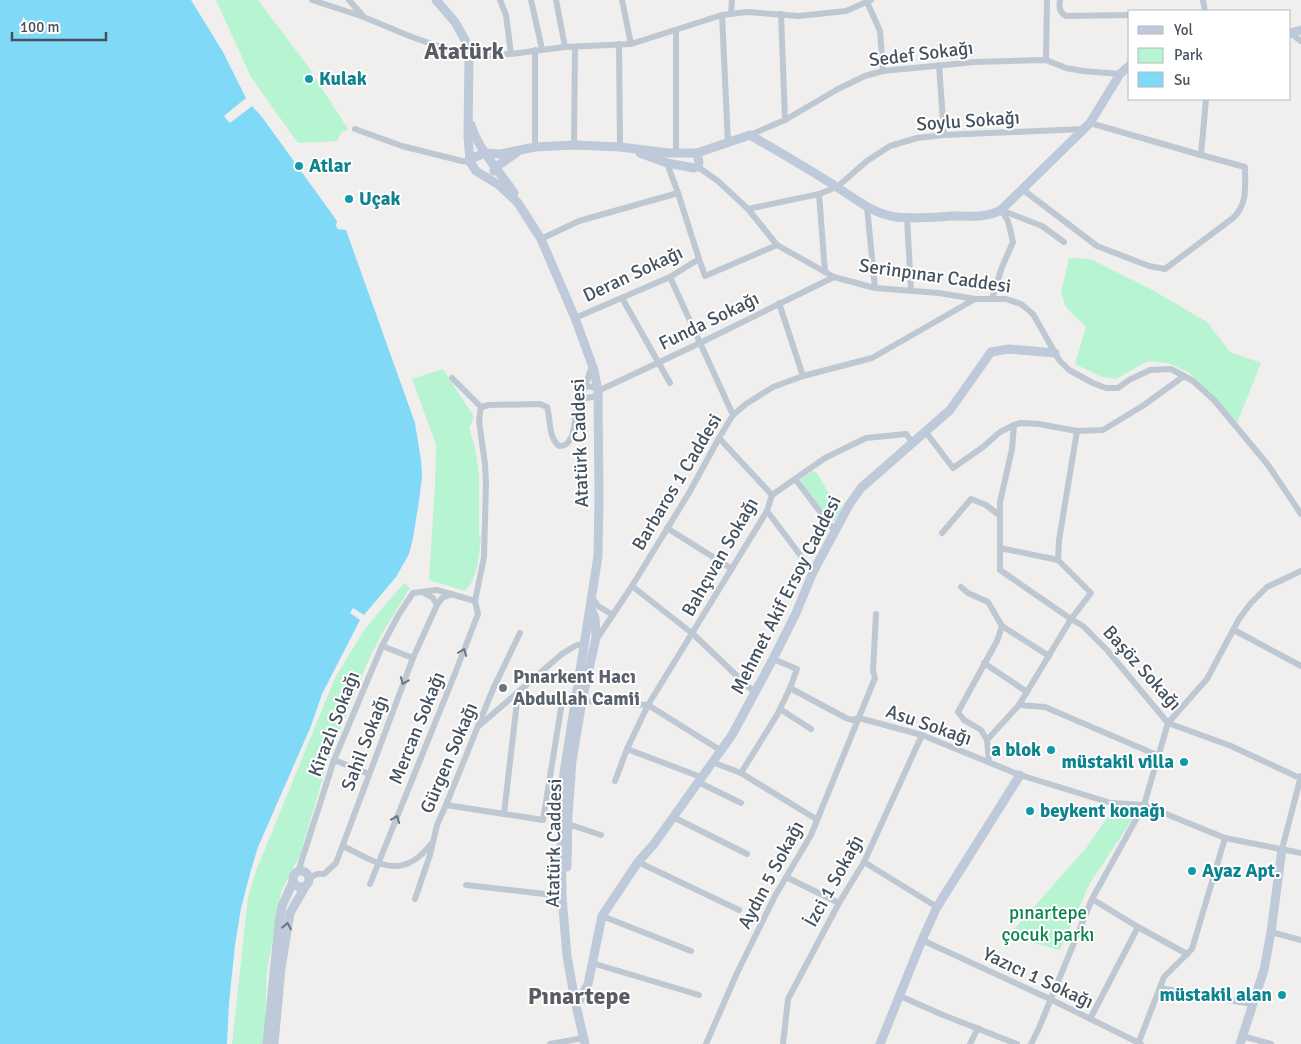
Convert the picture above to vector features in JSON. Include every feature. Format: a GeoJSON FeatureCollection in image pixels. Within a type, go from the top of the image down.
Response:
{"type":"FeatureCollection","features":[{"type":"Feature","properties":{"kind":"street"},"geometry":{"type":"LineString","coordinates":[[312,0],[341,5],[345,0]]}},
{"type":"Feature","properties":{"kind":"street"},"geometry":{"type":"LineString","coordinates":[[349,0],[364,17]]}},
{"type":"Feature","properties":{"kind":"street"},"geometry":{"type":"LineString","coordinates":[[436,0],[456,22],[465,40],[469,56],[468,137],[470,162],[476,171],[500,185],[518,203]]}},
{"type":"Feature","properties":{"kind":"street"},"geometry":{"type":"LineString","coordinates":[[500,0],[506,15],[511,54]]}},
{"type":"Feature","properties":{"kind":"street"},"geometry":{"type":"LineString","coordinates":[[531,0],[539,50],[535,147]]}},
{"type":"Feature","properties":{"kind":"street"},"geometry":{"type":"LineString","coordinates":[[556,0],[565,47]]}},
{"type":"Feature","properties":{"kind":"street"},"geometry":{"type":"LineString","coordinates":[[622,0],[631,44]]}},
{"type":"Feature","properties":{"kind":"street"},"geometry":{"type":"LineString","coordinates":[[731,14],[732,0]]}},
{"type":"Feature","properties":{"kind":"street"},"geometry":{"type":"LineString","coordinates":[[1046,60],[1047,0]]}},
{"type":"Feature","properties":{"kind":"street"},"geometry":{"type":"LineString","coordinates":[[1060,0],[1059,8],[1062,14],[1066,16],[1128,15]]}},
{"type":"Feature","properties":{"kind":"street"},"geometry":{"type":"LineString","coordinates":[[331,3],[412,37],[469,56],[511,54],[565,47],[631,44],[722,15],[747,12],[799,16],[846,10],[869,1],[880,31],[883,71]]}},
{"type":"Feature","properties":{"kind":"street"},"geometry":{"type":"LineString","coordinates":[[781,14],[785,120]]}},
{"type":"Feature","properties":{"kind":"street"},"geometry":{"type":"LineString","coordinates":[[722,15],[728,143]]}},
{"type":"Feature","properties":{"kind":"street"},"geometry":{"type":"LineString","coordinates":[[667,163],[676,153],[676,30]]}},
{"type":"Feature","properties":{"kind":"street"},"geometry":{"type":"LineString","coordinates":[[619,44],[620,147]]}},
{"type":"Feature","properties":{"kind":"street"},"geometry":{"type":"LineString","coordinates":[[574,145],[575,47]]}},
{"type":"Feature","properties":{"kind":"street","name":"Sedef Sokağı"},"geometry":{"type":"LineString","coordinates":[[697,153],[750,135],[785,120],[838,89],[865,76],[883,71],[939,65],[1046,60],[1066,68],[1120,74]]}},
{"type":"Feature","properties":{"kind":"street"},"geometry":{"type":"LineString","coordinates":[[939,65],[944,134]]}},
{"type":"Feature","properties":{"kind":"street"},"geometry":{"type":"LineString","coordinates":[[750,135],[838,187],[867,207],[895,217],[981,216],[994,214],[1001,210],[1087,126],[1120,74],[1128,67]]}},
{"type":"Feature","properties":{"kind":"street"},"geometry":{"type":"LineString","coordinates":[[1201,155],[1206,100]]}},
{"type":"Feature","properties":{"kind":"street"},"geometry":{"type":"LineString","coordinates":[[469,120],[475,138],[516,197],[518,203]]}},
{"type":"Feature","properties":{"kind":"street","name":"Soylu Sokağı"},"geometry":{"type":"LineString","coordinates":[[838,187],[867,161],[890,146],[918,138],[944,134],[1087,126],[1245,167],[1245,199],[1240,211],[1165,269],[1149,266],[1097,246],[1022,189]]}},
{"type":"Feature","properties":{"kind":"street"},"geometry":{"type":"LineString","coordinates":[[355,129],[402,146],[470,162]]}},
{"type":"Feature","properties":{"kind":"street"},"geometry":{"type":"LineString","coordinates":[[470,162],[473,158],[485,153],[500,154],[535,147],[574,145],[620,147],[676,153],[697,153],[698,167],[684,167],[667,163],[620,147]]}},
{"type":"Feature","properties":{"kind":"street"},"geometry":{"type":"LineString","coordinates":[[482,175],[491,173],[496,167],[520,150]]}},
{"type":"Feature","properties":{"kind":"street"},"geometry":{"type":"LineString","coordinates":[[676,153],[682,159],[684,167]]}},
{"type":"Feature","properties":{"kind":"street"},"geometry":{"type":"LineString","coordinates":[[667,163],[699,259]]}},
{"type":"Feature","properties":{"kind":"street","name":"Serinpınar Caddesi"},"geometry":{"type":"LineString","coordinates":[[698,167],[718,181],[748,209],[777,246],[834,277],[875,288],[911,290],[975,299],[1006,299],[1021,304],[1033,314],[1054,352]]}},
{"type":"Feature","properties":{"kind":"street"},"geometry":{"type":"LineString","coordinates":[[748,209],[819,194],[838,187]]}},
{"type":"Feature","properties":{"kind":"street"},"geometry":{"type":"LineString","coordinates":[[541,239],[579,221],[678,193]]}},
{"type":"Feature","properties":{"kind":"street"},"geometry":{"type":"LineString","coordinates":[[819,194],[825,272]]}},
{"type":"Feature","properties":{"kind":"street","name":"Atatürk Caddesi"},"geometry":{"type":"LineString","coordinates":[[518,203],[541,239],[575,318],[592,364],[598,394],[598,556],[578,700],[568,824],[569,925],[575,990]]}},
{"type":"Feature","properties":{"kind":"street"},"geometry":{"type":"LineString","coordinates":[[867,207],[875,288]]}},
{"type":"Feature","properties":{"kind":"street"},"geometry":{"type":"LineString","coordinates":[[1001,210],[1042,226],[1064,242]]}},
{"type":"Feature","properties":{"kind":"street"},"geometry":{"type":"LineString","coordinates":[[992,299],[1002,267],[1013,242],[1008,221],[1001,210]]}},
{"type":"Feature","properties":{"kind":"street"},"geometry":{"type":"LineString","coordinates":[[907,217],[911,290]]}},
{"type":"Feature","properties":{"kind":"street","name":"Deran Sokağı"},"geometry":{"type":"LineString","coordinates":[[575,318],[670,277],[699,259],[705,276],[777,246]]}},
{"type":"Feature","properties":{"kind":"street"},"geometry":{"type":"LineString","coordinates":[[670,277],[733,416]]}},
{"type":"Feature","properties":{"kind":"street","name":"Funda Sokağı"},"geometry":{"type":"LineString","coordinates":[[579,404],[586,398],[598,394],[659,362],[834,277]]}},
{"type":"Feature","properties":{"kind":"street"},"geometry":{"type":"LineString","coordinates":[[622,298],[670,383]]}},
{"type":"Feature","properties":{"kind":"street","name":"Barbaros 1 Caddesi"},"geometry":{"type":"LineString","coordinates":[[595,642],[689,493],[719,438],[733,416],[746,404],[773,387],[803,376],[872,358],[975,299]]}},
{"type":"Feature","properties":{"kind":"street"},"geometry":{"type":"LineString","coordinates":[[779,303],[803,376]]}},
{"type":"Feature","properties":{"kind":"street","name":"Mehmet Akif Ersoy Caddesi"},"geometry":{"type":"LineString","coordinates":[[577,1001],[588,984],[602,916],[638,862],[673,817],[732,734],[796,613],[813,572],[861,488],[950,410],[992,352],[1009,349],[1054,352]]}},
{"type":"Feature","properties":{"kind":"street"},"geometry":{"type":"LineString","coordinates":[[1054,352],[1069,370],[1106,388],[1118,388],[1129,380],[1150,370],[1171,368],[1193,381],[1214,400],[1268,465],[1298,506],[1301,514]]}},
{"type":"Feature","properties":{"kind":"street"},"geometry":{"type":"LineString","coordinates":[[452,378],[481,408],[489,405],[540,404],[546,407],[552,438],[559,446],[568,443],[571,438],[579,404],[592,364]]}},
{"type":"Feature","properties":{"kind":"street"},"geometry":{"type":"LineString","coordinates":[[926,431],[953,468],[983,447],[1000,432],[1014,425],[1039,424],[1077,431],[1104,430],[1144,405],[1184,376]]}},
{"type":"Feature","properties":{"kind":"street"},"geometry":{"type":"LineString","coordinates":[[586,386],[592,386],[598,394]]}},
{"type":"Feature","properties":{"kind":"street","name":"Mercan Sokağı"},"geometry":{"type":"LineString","coordinates":[[370,884],[478,614],[475,601],[484,557],[486,464],[479,421],[481,408]]}},
{"type":"Feature","properties":{"kind":"street"},"geometry":{"type":"LineString","coordinates":[[987,740],[1019,706],[1071,619],[1091,593],[1058,560],[1000,548],[999,515],[1012,449],[1014,425]]}},
{"type":"Feature","properties":{"kind":"street"},"geometry":{"type":"LineString","coordinates":[[1058,560],[1059,540],[1077,431]]}},
{"type":"Feature","properties":{"kind":"street"},"geometry":{"type":"LineString","coordinates":[[719,438],[772,495],[825,458],[866,438],[906,434],[912,442]]}},
{"type":"Feature","properties":{"kind":"street"},"geometry":{"type":"LineString","coordinates":[[795,479],[836,530]]}},
{"type":"Feature","properties":{"kind":"street","name":"Bahçıvan Sokağı"},"geometry":{"type":"LineString","coordinates":[[615,781],[627,749],[648,705],[767,511],[772,495]]}},
{"type":"Feature","properties":{"kind":"street"},"geometry":{"type":"LineString","coordinates":[[942,533],[972,498],[986,505],[999,515]]}},
{"type":"Feature","properties":{"kind":"street"},"geometry":{"type":"LineString","coordinates":[[767,511],[813,572]]}},
{"type":"Feature","properties":{"kind":"street"},"geometry":{"type":"LineString","coordinates":[[667,528],[732,569]]}},
{"type":"Feature","properties":{"kind":"street","name":"Başöz Sokağı"},"geometry":{"type":"LineString","coordinates":[[1000,548],[1000,570],[1082,626],[1106,650],[1168,723],[1231,746],[1300,777]]}},
{"type":"Feature","properties":{"kind":"street"},"geometry":{"type":"LineString","coordinates":[[1031,1044],[1092,899],[1144,805],[1168,723],[1207,679],[1251,603],[1267,587],[1301,571]]}},
{"type":"Feature","properties":{"kind":"street"},"geometry":{"type":"LineString","coordinates":[[632,586],[693,634],[755,693]]}},
{"type":"Feature","properties":{"kind":"street"},"geometry":{"type":"LineString","coordinates":[[961,587],[968,593],[988,602],[1002,626],[1049,656]]}},
{"type":"Feature","properties":{"kind":"street"},"geometry":{"type":"LineString","coordinates":[[424,593],[437,590],[475,601]]}},
{"type":"Feature","properties":{"kind":"street","name":"Kirazlı Sokağı"},"geometry":{"type":"LineString","coordinates":[[298,872],[334,760],[382,646],[413,593],[424,593]]}},
{"type":"Feature","properties":{"kind":"street"},"geometry":{"type":"LineString","coordinates":[[424,593],[433,598],[437,604],[442,598],[453,594]]}},
{"type":"Feature","properties":{"kind":"street"},"geometry":{"type":"LineString","coordinates":[[592,598],[604,610],[613,615]]}},
{"type":"Feature","properties":{"kind":"street","name":"Sahil Sokağı"},"geometry":{"type":"LineString","coordinates":[[309,878],[317,874],[324,874],[331,870],[336,863],[413,658],[437,604]]}},
{"type":"Feature","properties":{"kind":"street"},"geometry":{"type":"LineString","coordinates":[[591,609],[604,610]]}},
{"type":"Feature","properties":{"kind":"street","name":"Atatürk Caddesi"},"geometry":{"type":"LineString","coordinates":[[586,1042],[567,956],[562,896],[561,818],[562,791],[578,700],[595,642],[596,625],[591,609]]}},
{"type":"Feature","properties":{"kind":"street","name":"Aydın 5 Sokağı"},"geometry":{"type":"LineString","coordinates":[[706,1044],[737,973],[786,877],[811,835],[875,678],[873,671],[876,614]]}},
{"type":"Feature","properties":{"kind":"street"},"geometry":{"type":"LineString","coordinates":[[989,762],[987,740],[981,730],[964,720],[958,712],[997,640],[1002,626]]}},
{"type":"Feature","properties":{"kind":"street"},"geometry":{"type":"LineString","coordinates":[[1234,630],[1301,666]]}},
{"type":"Feature","properties":{"kind":"street","name":"Gürgen Sokağı"},"geometry":{"type":"LineString","coordinates":[[415,899],[430,855],[437,825],[494,689],[520,633]]}},
{"type":"Feature","properties":{"kind":"street"},"geometry":{"type":"LineString","coordinates":[[478,727],[562,654],[575,646],[595,642]]}},
{"type":"Feature","properties":{"kind":"street"},"geometry":{"type":"LineString","coordinates":[[382,646],[413,658]]}},
{"type":"Feature","properties":{"kind":"street"},"geometry":{"type":"LineString","coordinates":[[740,773],[780,709],[796,669],[773,659]]}},
{"type":"Feature","properties":{"kind":"street"},"geometry":{"type":"LineString","coordinates":[[984,663],[1027,692]]}},
{"type":"Feature","properties":{"kind":"street","name":"Asu Sokağı"},"geometry":{"type":"LineString","coordinates":[[790,688],[846,718],[852,720],[859,718],[922,735],[1020,775],[1111,803],[1144,805],[1225,838],[1301,853]]}},
{"type":"Feature","properties":{"kind":"street"},"geometry":{"type":"LineString","coordinates":[[504,814],[518,693]]}},
{"type":"Feature","properties":{"kind":"street"},"geometry":{"type":"LineString","coordinates":[[446,805],[543,820],[562,702],[567,697],[578,700],[648,705],[720,750]]}},
{"type":"Feature","properties":{"kind":"street"},"geometry":{"type":"LineString","coordinates":[[1019,706],[1045,707],[1158,755]]}},
{"type":"Feature","properties":{"kind":"street"},"geometry":{"type":"LineString","coordinates":[[780,709],[811,730]]}},
{"type":"Feature","properties":{"kind":"street","name":"İzci 1 Sokağı"},"geometry":{"type":"LineString","coordinates":[[783,1044],[788,999],[839,903],[864,862],[922,735]]}},
{"type":"Feature","properties":{"kind":"street"},"geometry":{"type":"LineString","coordinates":[[627,749],[700,779],[741,803]]}},
{"type":"Feature","properties":{"kind":"street"},"geometry":{"type":"LineString","coordinates":[[334,760],[369,774]]}},
{"type":"Feature","properties":{"kind":"street"},"geometry":{"type":"LineString","coordinates":[[712,762],[740,773],[816,819]]}},
{"type":"Feature","properties":{"kind":"street"},"geometry":{"type":"LineString","coordinates":[[880,1044],[937,907],[1020,775]]}},
{"type":"Feature","properties":{"kind":"street"},"geometry":{"type":"LineString","coordinates":[[1271,1044],[1241,1040],[1264,970],[1282,849],[1300,777]]}},
{"type":"Feature","properties":{"kind":"street"},"geometry":{"type":"LineString","coordinates":[[673,817],[747,854]]}},
{"type":"Feature","properties":{"kind":"street"},"geometry":{"type":"LineString","coordinates":[[568,824],[601,835]]}},
{"type":"Feature","properties":{"kind":"street"},"geometry":{"type":"LineString","coordinates":[[1139,1044],[1164,977],[1192,949],[1225,838]]}},
{"type":"Feature","properties":{"kind":"street"},"geometry":{"type":"LineString","coordinates":[[343,846],[378,864],[399,867],[413,861],[425,852],[433,841]]}},
{"type":"Feature","properties":{"kind":"street"},"geometry":{"type":"LineString","coordinates":[[638,862],[739,910]]}},
{"type":"Feature","properties":{"kind":"street"},"geometry":{"type":"LineString","coordinates":[[864,862],[937,907]]}},
{"type":"Feature","properties":{"kind":"street"},"geometry":{"type":"LineString","coordinates":[[267,1044],[282,906],[294,882],[294,876],[298,872],[305,872],[309,878],[308,883],[294,904],[288,922],[281,968],[274,1044]]}},
{"type":"Feature","properties":{"kind":"street"},"geometry":{"type":"LineString","coordinates":[[786,877],[839,903]]}},
{"type":"Feature","properties":{"kind":"street"},"geometry":{"type":"LineString","coordinates":[[294,882],[297,887],[305,887]]}},
{"type":"Feature","properties":{"kind":"street"},"geometry":{"type":"LineString","coordinates":[[466,885],[562,896]]}},
{"type":"Feature","properties":{"kind":"street"},"geometry":{"type":"LineString","coordinates":[[1092,899],[1187,954]]}},
{"type":"Feature","properties":{"kind":"street"},"geometry":{"type":"LineString","coordinates":[[602,916],[691,951]]}},
{"type":"Feature","properties":{"kind":"street"},"geometry":{"type":"LineString","coordinates":[[1090,1019],[1138,927]]}},
{"type":"Feature","properties":{"kind":"street"},"geometry":{"type":"LineString","coordinates":[[1271,932],[1301,940]]}},
{"type":"Feature","properties":{"kind":"street","name":"Yazıcı 1 Sokağı"},"geometry":{"type":"LineString","coordinates":[[922,940],[1050,999],[1139,1044]]}},
{"type":"Feature","properties":{"kind":"street"},"geometry":{"type":"LineString","coordinates":[[592,963],[699,995]]}},
{"type":"Feature","properties":{"kind":"street"},"geometry":{"type":"LineString","coordinates":[[575,990],[588,984]]}},
{"type":"Feature","properties":{"kind":"street"},"geometry":{"type":"LineString","coordinates":[[1160,988],[1252,1004]]}},
{"type":"Feature","properties":{"kind":"street"},"geometry":{"type":"LineString","coordinates":[[900,996],[1017,1044]]}},
{"type":"Feature","properties":{"kind":"street"},"geometry":{"type":"LineString","coordinates":[[970,1044],[978,1028]]}},
{"type":"Feature","properties":{"kind":"street"},"geometry":{"type":"LineString","coordinates":[[550,1044],[586,1042]]}},
{"type":"Feature","properties":{"kind":"green space"},"geometry":{"type":"Polygon","coordinates":[[[216,0],[258,0],[307,65],[348,129],[341,133],[337,141],[298,143],[251,77],[216,0]]]}},
{"type":"Feature","properties":{"kind":"green space"},"geometry":{"type":"Polygon","coordinates":[[[1069,258],[1090,259],[1147,287],[1207,322],[1230,352],[1261,363],[1237,423],[1188,372],[1168,363],[1148,361],[1116,379],[1102,377],[1075,364],[1086,327],[1066,307],[1061,293],[1069,258]]]}},
{"type":"Feature","properties":{"kind":"green space"},"geometry":{"type":"Polygon","coordinates":[[[443,369],[474,417],[469,428],[475,448],[479,475],[479,536],[481,537],[473,580],[465,591],[429,580],[436,444],[412,379],[443,369]]]}},
{"type":"Feature","properties":{"kind":"green space"},"geometry":{"type":"Polygon","coordinates":[[[813,471],[817,473],[835,504],[842,508],[835,521],[831,520],[801,482],[802,478],[813,471]]]}},
{"type":"Feature","properties":{"kind":"green space"},"geometry":{"type":"Polygon","coordinates":[[[404,583],[410,588],[381,635],[365,668],[329,757],[300,855],[281,892],[267,971],[264,1044],[232,1044],[248,897],[256,871],[335,678],[364,630],[404,583]]]}},
{"type":"Feature","properties":{"kind":"green space","name":"pınartepe çocuk parkı"},"geometry":{"type":"Polygon","coordinates":[[[1112,811],[1132,820],[1090,883],[1060,950],[1008,936],[1087,847],[1112,811]]]}},
{"type":"Feature","properties":{"kind":"water"},"geometry":{"type":"Polygon","coordinates":[[[0,0],[191,0],[223,52],[246,98],[224,116],[230,123],[252,106],[262,117],[337,221],[336,226],[338,229],[346,230],[415,423],[422,476],[409,554],[396,577],[364,615],[353,608],[350,613],[360,620],[322,694],[311,726],[258,847],[241,908],[235,945],[227,1044],[0,1044],[0,0]]]}},
{"type":"Feature","properties":{"kind":"place","name":"Kulak"},"geometry":{"type":"Point","coordinates":[309,79]}},
{"type":"Feature","properties":{"kind":"place","name":"Atlar"},"geometry":{"type":"Point","coordinates":[299,166]}},
{"type":"Feature","properties":{"kind":"place","name":"Uçak"},"geometry":{"type":"Point","coordinates":[349,199]}},
{"type":"Feature","properties":{"kind":"place","name":"Pınarkent Hacı Abdullah Camii"},"geometry":{"type":"Point","coordinates":[503,688]}},
{"type":"Feature","properties":{"kind":"place","name":"a blok"},"geometry":{"type":"Point","coordinates":[1051,750]}},
{"type":"Feature","properties":{"kind":"place","name":"müstakil villa"},"geometry":{"type":"Point","coordinates":[1184,762]}},
{"type":"Feature","properties":{"kind":"place","name":"beykent konağı"},"geometry":{"type":"Point","coordinates":[1030,811]}},
{"type":"Feature","properties":{"kind":"place","name":"Ayaz Apt."},"geometry":{"type":"Point","coordinates":[1192,871]}},
{"type":"Feature","properties":{"kind":"place","name":"müstakil alan"},"geometry":{"type":"Point","coordinates":[1282,995]}},
{"type":"Feature","properties":{"kind":"district","name":"Atatürk"},"geometry":{"type":"Point","coordinates":[464,51]}},
{"type":"Feature","properties":{"kind":"district","name":"Pınartepe"},"geometry":{"type":"Point","coordinates":[579,996]}}]}
